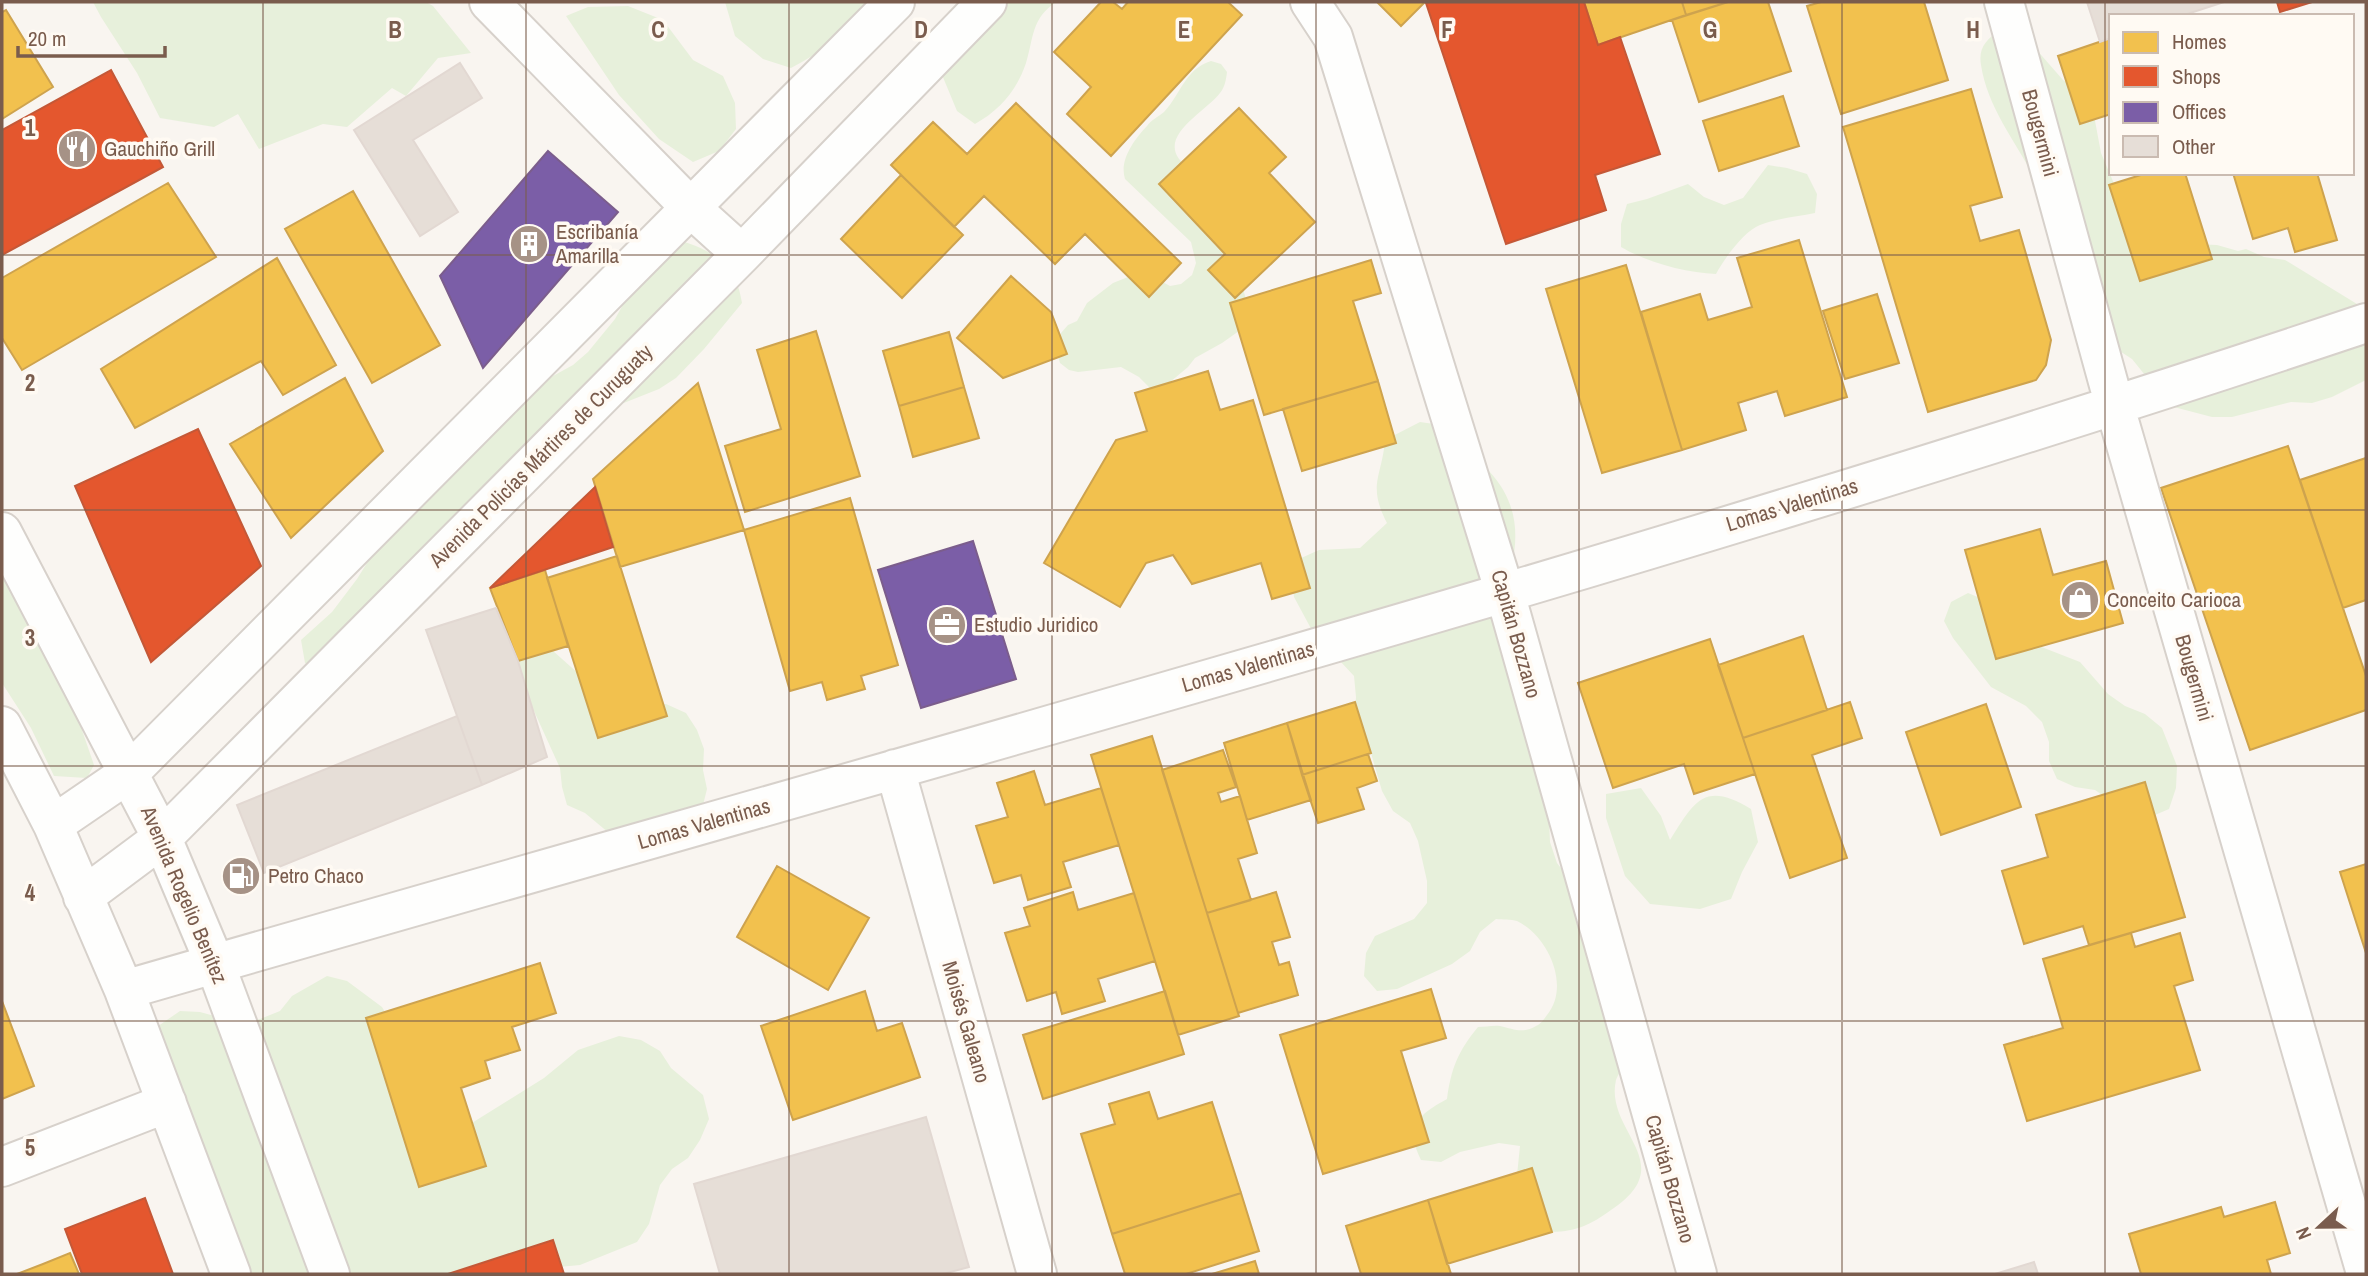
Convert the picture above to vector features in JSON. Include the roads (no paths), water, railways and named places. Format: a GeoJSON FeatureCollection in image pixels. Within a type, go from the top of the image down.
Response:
{"type":"FeatureCollection","features":[{"type":"Feature","properties":{"kind":"street"},"geometry":{"type":"LineString","coordinates":[[489,2],[691,208],[742,254]]}},
{"type":"Feature","properties":{"kind":"street"},"geometry":{"type":"LineString","coordinates":[[53,825],[130,773],[895,2]]}},
{"type":"Feature","properties":{"kind":"street","name":"Avenida Policías Mártires de Curuguaty"},"geometry":{"type":"LineString","coordinates":[[83,897],[162,838],[742,254],[987,2]]}},
{"type":"Feature","properties":{"kind":"street","name":"Capitán Bozzano"},"geometry":{"type":"LineString","coordinates":[[1310,2],[1333,37],[1504,593],[1697,1274]]}},
{"type":"Feature","properties":{"kind":"street","name":"Bougermini"},"geometry":{"type":"LineString","coordinates":[[2004,2],[2115,407],[2366,1273]]}},
{"type":"Feature","properties":{"kind":"street","name":"Lomas Valentinas"},"geometry":{"type":"LineString","coordinates":[[124,990],[1504,593],[2115,407],[2366,323]]}},
{"type":"Feature","properties":{"kind":"street","name":"Avenida Rogelio Benítez"},"geometry":{"type":"LineString","coordinates":[[2,532],[162,838],[215,964],[330,1274]]}},
{"type":"Feature","properties":{"kind":"street"},"geometry":{"type":"LineString","coordinates":[[2,726],[53,825],[124,990],[231,1274]]}},
{"type":"Feature","properties":{"kind":"street","name":"Moisés Galeano"},"geometry":{"type":"LineString","coordinates":[[895,769],[1037,1274]]}},
{"type":"Feature","properties":{"kind":"street"},"geometry":{"type":"LineString","coordinates":[[2,1167],[167,1103]]}},
{"type":"Feature","properties":{"kind":"place","name":"Gauchiño Grill"},"geometry":{"type":"Point","coordinates":[77,149]}},
{"type":"Feature","properties":{"kind":"place","name":"Escribanía Amarilla"},"geometry":{"type":"Point","coordinates":[529,244]}},
{"type":"Feature","properties":{"kind":"place","name":"Conceito Carioca"},"geometry":{"type":"Point","coordinates":[2080,600]}},
{"type":"Feature","properties":{"kind":"place","name":"Estudio Juridico"},"geometry":{"type":"Point","coordinates":[947,625]}},
{"type":"Feature","properties":{"kind":"place","name":"Petro Chaco"},"geometry":{"type":"Point","coordinates":[241,876]}}]}
